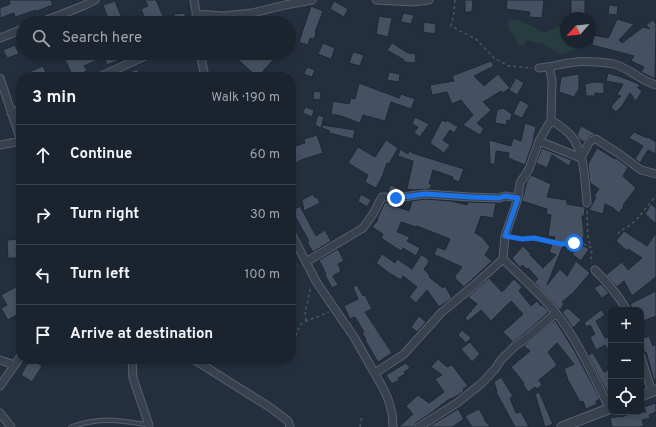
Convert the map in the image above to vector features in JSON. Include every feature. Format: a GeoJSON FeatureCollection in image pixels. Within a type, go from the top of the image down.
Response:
{"type":"FeatureCollection","features":[{"type":"Feature","properties":{"kind":"street"},"geometry":{"type":"LineString","coordinates":[[56,16],[95,0]]}},
{"type":"Feature","properties":{"kind":"street"},"geometry":{"type":"LineString","coordinates":[[194,0],[196,14],[223,16],[252,13],[312,0]]}},
{"type":"Feature","properties":{"kind":"street"},"geometry":{"type":"LineString","coordinates":[[376,0],[413,2],[429,0]]}},
{"type":"Feature","properties":{"kind":"street"},"geometry":{"type":"LineString","coordinates":[[0,38],[16,32]]}},
{"type":"Feature","properties":{"kind":"street"},"geometry":{"type":"LineString","coordinates":[[110,72],[137,60]]}},
{"type":"Feature","properties":{"kind":"street"},"geometry":{"type":"LineString","coordinates":[[201,60],[204,72]]}},
{"type":"Feature","properties":{"kind":"street"},"geometry":{"type":"LineString","coordinates":[[539,68],[577,62],[613,64],[624,68],[656,85]]}},
{"type":"Feature","properties":{"kind":"street"},"geometry":{"type":"LineString","coordinates":[[375,373],[404,354],[442,312],[503,259],[505,236],[518,198],[520,182],[529,169],[539,141],[551,120],[552,80],[549,67]]}},
{"type":"Feature","properties":{"kind":"street"},"geometry":{"type":"LineString","coordinates":[[0,78],[16,127]]}},
{"type":"Feature","properties":{"kind":"street"},"geometry":{"type":"LineString","coordinates":[[11,113],[16,111]]}},
{"type":"Feature","properties":{"kind":"street"},"geometry":{"type":"LineString","coordinates":[[551,120],[563,128],[573,138],[584,169],[587,203]]}},
{"type":"Feature","properties":{"kind":"street"},"geometry":{"type":"LineString","coordinates":[[581,158],[590,141],[596,139],[641,170],[656,174]]}},
{"type":"Feature","properties":{"kind":"street"},"geometry":{"type":"LineString","coordinates":[[539,141],[581,158]]}},
{"type":"Feature","properties":{"kind":"street"},"geometry":{"type":"LineString","coordinates":[[0,145],[16,142]]}},
{"type":"Feature","properties":{"kind":"street"},"geometry":{"type":"LineString","coordinates":[[306,262],[363,228],[373,214],[382,197],[396,198],[425,194],[499,198],[505,196],[518,198]]}},
{"type":"Feature","properties":{"kind":"street"},"geometry":{"type":"LineString","coordinates":[[296,243],[317,282],[354,338],[383,388],[392,413],[393,427]]}},
{"type":"Feature","properties":{"kind":"street"},"geometry":{"type":"LineString","coordinates":[[503,259],[535,289],[556,313],[573,338],[608,402]]}},
{"type":"Feature","properties":{"kind":"street"},"geometry":{"type":"LineString","coordinates":[[595,270],[621,299],[625,307]]}},
{"type":"Feature","properties":{"kind":"street"},"geometry":{"type":"LineString","coordinates":[[419,427],[457,403],[482,384],[501,360],[515,346],[527,338],[556,313]]}},
{"type":"Feature","properties":{"kind":"street"},"geometry":{"type":"LineString","coordinates":[[0,360],[14,365]]}},
{"type":"Feature","properties":{"kind":"street"},"geometry":{"type":"LineString","coordinates":[[0,386],[16,362]]}},
{"type":"Feature","properties":{"kind":"street"},"geometry":{"type":"LineString","coordinates":[[132,364],[133,378],[149,425]]}},
{"type":"Feature","properties":{"kind":"street"},"geometry":{"type":"LineString","coordinates":[[201,364],[271,408],[288,421],[290,427]]}},
{"type":"Feature","properties":{"kind":"street"},"geometry":{"type":"LineString","coordinates":[[644,365],[654,391],[644,395]]}},
{"type":"Feature","properties":{"kind":"street"},"geometry":{"type":"LineString","coordinates":[[562,427],[608,409]]}},
{"type":"Feature","properties":{"kind":"street"},"geometry":{"type":"LineString","coordinates":[[0,413],[11,427]]}},
{"type":"Feature","properties":{"kind":"lane"},"geometry":{"type":"LineString","coordinates":[[71,427],[82,423],[100,420],[124,421],[149,425]]}},
{"type":"Feature","properties":{"kind":"path"},"geometry":{"type":"LineString","coordinates":[[455,0],[451,26],[477,40],[495,59],[509,66],[539,68]]}},
{"type":"Feature","properties":{"kind":"path"},"geometry":{"type":"LineString","coordinates":[[618,234],[637,219],[656,196]]}},
{"type":"Feature","properties":{"kind":"path"},"geometry":{"type":"LineString","coordinates":[[587,203],[588,239],[592,248],[591,259],[595,270]]}},
{"type":"Feature","properties":{"kind":"path"},"geometry":{"type":"LineString","coordinates":[[505,236],[522,239],[534,238],[561,244],[586,244],[592,248]]}},
{"type":"Feature","properties":{"kind":"path"},"geometry":{"type":"LineString","coordinates":[[306,321],[305,311],[309,293],[312,285],[317,282]]}},
{"type":"Feature","properties":{"kind":"path"},"geometry":{"type":"LineString","coordinates":[[296,335],[300,325],[332,310]]}},
{"type":"Feature","properties":{"kind":"path"},"geometry":{"type":"LineString","coordinates":[[360,427],[362,415]]}},
{"type":"Feature","properties":{"kind":"green space"},"geometry":{"type":"Polygon","coordinates":[[[508,20],[519,20],[545,33],[558,26],[560,26],[560,48],[577,48],[561,55],[542,43],[526,40],[524,46],[518,45],[515,37],[508,28],[508,20]]]}},
{"type":"Feature","properties":{"kind":"building"},"geometry":{"type":"Polygon","coordinates":[[[9,0],[51,0],[53,5],[15,17],[14,13],[0,18],[0,8],[10,4],[9,0]]]}},
{"type":"Feature","properties":{"kind":"building"},"geometry":{"type":"Polygon","coordinates":[[[145,0],[156,0],[163,16],[144,16],[141,9],[148,6],[145,0]]]}},
{"type":"Feature","properties":{"kind":"building"},"geometry":{"type":"Polygon","coordinates":[[[465,0],[473,0],[472,12],[465,12],[465,0]]]}},
{"type":"Feature","properties":{"kind":"building"},"geometry":{"type":"Polygon","coordinates":[[[507,0],[544,0],[542,18],[529,17],[530,12],[506,9],[507,0]]]}},
{"type":"Feature","properties":{"kind":"building"},"geometry":{"type":"Polygon","coordinates":[[[571,0],[585,0],[585,12],[571,12],[571,0]]]}},
{"type":"Feature","properties":{"kind":"building"},"geometry":{"type":"Polygon","coordinates":[[[115,1],[121,16],[107,16],[103,5],[115,1]]]}},
{"type":"Feature","properties":{"kind":"building"},"geometry":{"type":"Polygon","coordinates":[[[334,1],[348,9],[344,17],[330,9],[334,1]]]}},
{"type":"Feature","properties":{"kind":"building"},"geometry":{"type":"Polygon","coordinates":[[[609,5],[618,6],[617,15],[608,14],[609,5]]]}},
{"type":"Feature","properties":{"kind":"building"},"geometry":{"type":"Polygon","coordinates":[[[311,6],[323,11],[314,39],[310,38],[308,45],[299,42],[311,6]]]}},
{"type":"Feature","properties":{"kind":"building"},"geometry":{"type":"Polygon","coordinates":[[[185,13],[185,16],[174,16],[174,14],[185,13]]]}},
{"type":"Feature","properties":{"kind":"building"},"geometry":{"type":"Polygon","coordinates":[[[403,13],[414,15],[411,24],[401,22],[403,13]]]}},
{"type":"Feature","properties":{"kind":"building"},"geometry":{"type":"Polygon","coordinates":[[[379,16],[392,18],[388,37],[376,34],[379,16]]]}},
{"type":"Feature","properties":{"kind":"building"},"geometry":{"type":"Polygon","coordinates":[[[617,19],[634,24],[619,40],[622,43],[643,27],[650,29],[646,25],[653,20],[656,24],[655,79],[641,72],[644,67],[631,61],[634,56],[596,46],[596,35],[609,37],[617,19]]]}},
{"type":"Feature","properties":{"kind":"building"},"geometry":{"type":"Polygon","coordinates":[[[424,22],[436,24],[435,34],[423,32],[424,22]]]}},
{"type":"Feature","properties":{"kind":"building"},"geometry":{"type":"Polygon","coordinates":[[[323,43],[335,48],[331,59],[318,54],[323,43]]]}},
{"type":"Feature","properties":{"kind":"building"},"geometry":{"type":"Polygon","coordinates":[[[392,43],[408,53],[416,54],[415,63],[404,62],[404,60],[387,50],[392,43]]]}},
{"type":"Feature","properties":{"kind":"building"},"geometry":{"type":"Polygon","coordinates":[[[15,45],[16,55],[7,58],[3,50],[15,45]]]}},
{"type":"Feature","properties":{"kind":"building"},"geometry":{"type":"Polygon","coordinates":[[[353,52],[364,55],[360,66],[349,63],[353,52]]]}},
{"type":"Feature","properties":{"kind":"building"},"geometry":{"type":"Polygon","coordinates":[[[65,60],[97,60],[84,66],[87,71],[71,72],[65,60]]]}},
{"type":"Feature","properties":{"kind":"building"},"geometry":{"type":"Polygon","coordinates":[[[105,60],[119,60],[107,65],[105,60]]]}},
{"type":"Feature","properties":{"kind":"building"},"geometry":{"type":"Polygon","coordinates":[[[239,60],[273,60],[262,72],[252,72],[239,60]]]}},
{"type":"Feature","properties":{"kind":"building"},"geometry":{"type":"Polygon","coordinates":[[[491,61],[494,66],[474,76],[484,86],[498,74],[510,88],[503,93],[501,91],[483,102],[491,110],[477,123],[483,128],[480,135],[463,125],[473,115],[461,100],[452,104],[447,92],[432,95],[430,85],[454,81],[452,76],[491,61]]]}},
{"type":"Feature","properties":{"kind":"building"},"geometry":{"type":"Polygon","coordinates":[[[43,66],[46,72],[29,72],[43,66]]]}},
{"type":"Feature","properties":{"kind":"building"},"geometry":{"type":"Polygon","coordinates":[[[307,67],[315,70],[312,77],[304,74],[307,67]]]}},
{"type":"Feature","properties":{"kind":"building"},"geometry":{"type":"Polygon","coordinates":[[[137,69],[138,72],[130,72],[137,69]]]}},
{"type":"Feature","properties":{"kind":"building"},"geometry":{"type":"Polygon","coordinates":[[[389,72],[400,74],[399,82],[387,80],[389,72]]]}},
{"type":"Feature","properties":{"kind":"building"},"geometry":{"type":"Polygon","coordinates":[[[608,73],[640,85],[639,88],[637,87],[642,91],[636,101],[630,93],[622,106],[616,112],[611,108],[621,96],[617,95],[623,84],[606,81],[608,73]]]}},
{"type":"Feature","properties":{"kind":"building"},"geometry":{"type":"Polygon","coordinates":[[[579,74],[579,89],[574,97],[559,92],[561,77],[579,74]]]}},
{"type":"Feature","properties":{"kind":"building"},"geometry":{"type":"Polygon","coordinates":[[[516,78],[524,83],[517,95],[509,90],[516,78]]]}},
{"type":"Feature","properties":{"kind":"building"},"geometry":{"type":"Polygon","coordinates":[[[594,82],[604,83],[604,94],[595,93],[595,96],[586,96],[585,84],[594,82]]]}},
{"type":"Feature","properties":{"kind":"building"},"geometry":{"type":"Polygon","coordinates":[[[359,83],[399,98],[401,94],[415,99],[411,109],[391,102],[385,121],[363,115],[360,123],[331,114],[333,101],[349,104],[351,98],[355,99],[359,83]]]}},
{"type":"Feature","properties":{"kind":"building"},"geometry":{"type":"Polygon","coordinates":[[[314,91],[321,92],[320,100],[313,99],[314,91]]]}},
{"type":"Feature","properties":{"kind":"building"},"geometry":{"type":"Polygon","coordinates":[[[520,100],[529,105],[522,118],[513,114],[520,100]]]}},
{"type":"Feature","properties":{"kind":"building"},"geometry":{"type":"Polygon","coordinates":[[[305,107],[314,110],[312,117],[303,113],[305,107]]]}},
{"type":"Feature","properties":{"kind":"building"},"geometry":{"type":"Polygon","coordinates":[[[503,108],[512,114],[510,121],[507,120],[506,125],[495,123],[497,110],[503,108]]]}},
{"type":"Feature","properties":{"kind":"building"},"geometry":{"type":"Polygon","coordinates":[[[318,115],[324,117],[321,128],[315,125],[318,115]]]}},
{"type":"Feature","properties":{"kind":"building"},"geometry":{"type":"Polygon","coordinates":[[[415,117],[429,124],[420,137],[414,133],[418,127],[412,124],[415,117]]]}},
{"type":"Feature","properties":{"kind":"building"},"geometry":{"type":"Polygon","coordinates":[[[442,120],[446,122],[447,120],[458,127],[454,133],[450,130],[443,140],[450,145],[444,153],[430,143],[442,120]]]}},
{"type":"Feature","properties":{"kind":"building"},"geometry":{"type":"Polygon","coordinates":[[[525,123],[536,127],[533,142],[525,165],[508,158],[509,153],[496,151],[495,164],[490,164],[489,140],[511,146],[513,138],[521,141],[525,123]]]}},
{"type":"Feature","properties":{"kind":"building"},"geometry":{"type":"Polygon","coordinates":[[[322,125],[355,130],[353,139],[326,132],[330,131],[322,128],[322,125]]]}},
{"type":"Feature","properties":{"kind":"building"},"geometry":{"type":"Polygon","coordinates":[[[581,126],[596,134],[588,137],[584,142],[579,139],[577,135],[581,126]]]}},
{"type":"Feature","properties":{"kind":"building"},"geometry":{"type":"Polygon","coordinates":[[[634,132],[647,138],[648,137],[656,142],[656,154],[648,150],[640,163],[635,159],[643,146],[629,138],[634,132]]]}},
{"type":"Feature","properties":{"kind":"building"},"geometry":{"type":"Polygon","coordinates":[[[317,135],[323,153],[296,163],[296,146],[305,143],[304,139],[317,135]]]}},
{"type":"Feature","properties":{"kind":"building"},"geometry":{"type":"Polygon","coordinates":[[[386,140],[398,148],[389,164],[387,163],[376,188],[365,182],[368,175],[348,163],[358,147],[375,157],[386,140]]]}},
{"type":"Feature","properties":{"kind":"building"},"geometry":{"type":"Polygon","coordinates":[[[542,148],[572,160],[569,166],[552,155],[547,168],[536,163],[542,148]]]}},
{"type":"Feature","properties":{"kind":"building"},"geometry":{"type":"Polygon","coordinates":[[[597,148],[615,159],[616,158],[628,167],[623,176],[636,188],[619,213],[605,204],[603,214],[589,210],[596,197],[594,196],[599,189],[590,183],[588,164],[597,148]]]}},
{"type":"Feature","properties":{"kind":"building"},"geometry":{"type":"Polygon","coordinates":[[[400,149],[408,154],[409,151],[464,169],[459,182],[452,179],[453,177],[433,170],[429,184],[432,184],[430,189],[407,189],[413,161],[398,156],[400,149]]]}},
{"type":"Feature","properties":{"kind":"building"},"geometry":{"type":"Polygon","coordinates":[[[531,175],[551,184],[547,197],[567,200],[567,204],[585,208],[584,216],[582,216],[584,234],[583,241],[565,241],[547,285],[560,269],[567,276],[576,261],[590,273],[573,293],[562,302],[564,304],[560,310],[534,282],[538,279],[528,268],[527,269],[522,265],[520,268],[512,258],[523,246],[543,268],[556,255],[549,252],[555,237],[548,236],[551,215],[546,214],[547,209],[522,201],[527,181],[531,175]]]}},
{"type":"Feature","properties":{"kind":"building"},"geometry":{"type":"Polygon","coordinates":[[[390,185],[399,188],[397,193],[388,192],[390,185]]]}},
{"type":"Feature","properties":{"kind":"building"},"geometry":{"type":"Polygon","coordinates":[[[313,194],[315,198],[317,197],[320,203],[304,211],[302,200],[313,194]]]}},
{"type":"Feature","properties":{"kind":"building"},"geometry":{"type":"Polygon","coordinates":[[[361,194],[371,200],[367,207],[358,201],[361,194]]]}},
{"type":"Feature","properties":{"kind":"building"},"geometry":{"type":"Polygon","coordinates":[[[425,199],[451,201],[467,205],[468,202],[496,203],[493,218],[481,216],[475,233],[482,237],[490,247],[485,255],[492,261],[464,287],[455,278],[462,267],[434,255],[437,247],[445,250],[450,239],[417,226],[416,227],[401,222],[397,232],[410,237],[407,241],[420,248],[416,256],[403,248],[401,251],[381,238],[383,234],[372,227],[378,220],[377,219],[385,202],[393,203],[392,205],[409,211],[412,201],[425,199]]]}},
{"type":"Feature","properties":{"kind":"building"},"geometry":{"type":"Polygon","coordinates":[[[651,204],[656,208],[656,224],[645,214],[651,204]]]}},
{"type":"Feature","properties":{"kind":"building"},"geometry":{"type":"Polygon","coordinates":[[[300,206],[316,236],[325,230],[331,241],[313,252],[307,242],[309,241],[296,218],[296,208],[300,206]]]}},
{"type":"Feature","properties":{"kind":"building"},"geometry":{"type":"Polygon","coordinates":[[[624,231],[647,246],[656,233],[656,277],[632,296],[624,281],[617,287],[606,275],[622,262],[628,270],[642,258],[628,249],[627,251],[616,241],[624,231]]]}},
{"type":"Feature","properties":{"kind":"building"},"geometry":{"type":"Polygon","coordinates":[[[16,239],[16,258],[8,258],[7,240],[16,239]]]}},
{"type":"Feature","properties":{"kind":"building"},"geometry":{"type":"Polygon","coordinates":[[[580,244],[589,249],[581,261],[572,254],[580,244]]]}},
{"type":"Feature","properties":{"kind":"building"},"geometry":{"type":"Polygon","coordinates":[[[338,249],[344,261],[338,264],[341,271],[333,276],[338,285],[332,288],[319,260],[338,249]]]}},
{"type":"Feature","properties":{"kind":"building"},"geometry":{"type":"Polygon","coordinates":[[[382,254],[395,263],[397,259],[412,269],[421,255],[427,258],[429,262],[424,269],[430,276],[429,277],[443,288],[445,286],[452,298],[439,307],[427,290],[416,303],[409,297],[417,287],[403,276],[401,280],[376,263],[382,254]]]}},
{"type":"Feature","properties":{"kind":"building"},"geometry":{"type":"Polygon","coordinates":[[[489,278],[502,292],[514,279],[522,287],[519,291],[531,306],[537,301],[549,312],[513,342],[503,332],[523,314],[511,301],[491,321],[481,310],[468,321],[465,318],[477,304],[468,297],[489,278]]]}},
{"type":"Feature","properties":{"kind":"building"},"geometry":{"type":"Polygon","coordinates":[[[601,284],[609,293],[602,298],[594,288],[601,284]]]}},
{"type":"Feature","properties":{"kind":"building"},"geometry":{"type":"Polygon","coordinates":[[[357,285],[363,296],[365,295],[372,309],[365,312],[392,353],[378,362],[365,340],[366,339],[362,333],[364,332],[355,317],[350,319],[344,306],[358,299],[353,287],[357,285]]]}},
{"type":"Feature","properties":{"kind":"building"},"geometry":{"type":"Polygon","coordinates":[[[16,287],[16,315],[8,320],[1,308],[7,305],[1,295],[16,287]]]}},
{"type":"Feature","properties":{"kind":"building"},"geometry":{"type":"Polygon","coordinates":[[[656,291],[656,316],[644,321],[644,307],[632,307],[630,304],[656,291]]]}},
{"type":"Feature","properties":{"kind":"building"},"geometry":{"type":"Polygon","coordinates":[[[568,308],[581,320],[573,328],[562,312],[568,308]]]}},
{"type":"Feature","properties":{"kind":"building"},"geometry":{"type":"Polygon","coordinates":[[[601,310],[605,315],[596,321],[605,338],[608,337],[608,350],[605,345],[596,350],[590,337],[595,334],[590,325],[587,327],[584,323],[601,310]]]}},
{"type":"Feature","properties":{"kind":"building"},"geometry":{"type":"Polygon","coordinates":[[[419,316],[426,322],[417,332],[411,327],[419,316]]]}},
{"type":"Feature","properties":{"kind":"building"},"geometry":{"type":"Polygon","coordinates":[[[555,320],[574,350],[600,399],[596,401],[597,404],[586,409],[583,401],[580,402],[564,369],[574,364],[557,343],[548,352],[557,365],[539,380],[542,385],[537,389],[535,387],[528,392],[523,384],[524,383],[511,367],[530,351],[524,346],[555,320]]]}},
{"type":"Feature","properties":{"kind":"building"},"geometry":{"type":"Polygon","coordinates":[[[462,330],[471,338],[466,343],[458,335],[462,330]]]}},
{"type":"Feature","properties":{"kind":"building"},"geometry":{"type":"Polygon","coordinates":[[[649,336],[653,346],[656,344],[656,379],[654,380],[646,352],[645,353],[644,351],[644,338],[649,336]]]}},
{"type":"Feature","properties":{"kind":"building"},"geometry":{"type":"Polygon","coordinates":[[[470,342],[480,354],[472,362],[461,349],[470,342]]]}},
{"type":"Feature","properties":{"kind":"building"},"geometry":{"type":"Polygon","coordinates":[[[593,353],[604,372],[608,370],[608,394],[588,355],[593,353]]]}},
{"type":"Feature","properties":{"kind":"building"},"geometry":{"type":"Polygon","coordinates":[[[438,359],[447,367],[452,365],[468,386],[457,396],[448,400],[416,423],[414,427],[399,427],[413,414],[406,406],[418,395],[429,403],[444,392],[435,379],[442,375],[431,367],[438,359]]]}},
{"type":"Feature","properties":{"kind":"building"},"geometry":{"type":"Polygon","coordinates":[[[406,363],[410,368],[404,372],[405,374],[398,378],[399,380],[392,384],[386,375],[406,363]]]}},
{"type":"Feature","properties":{"kind":"building"},"geometry":{"type":"Polygon","coordinates":[[[27,364],[39,364],[42,366],[32,382],[21,375],[27,364]]]}},
{"type":"Feature","properties":{"kind":"building"},"geometry":{"type":"Polygon","coordinates":[[[501,377],[513,396],[510,398],[516,413],[521,412],[529,427],[515,427],[496,392],[494,382],[501,377]]]}},
{"type":"Feature","properties":{"kind":"building"},"geometry":{"type":"Polygon","coordinates":[[[539,392],[553,424],[545,427],[535,394],[539,392]]]}},
{"type":"Feature","properties":{"kind":"building"},"geometry":{"type":"Polygon","coordinates":[[[656,403],[656,412],[649,415],[650,418],[642,420],[644,426],[612,427],[610,418],[627,415],[644,415],[644,412],[646,412],[644,407],[656,403]]]}},
{"type":"Feature","properties":{"kind":"building"},"geometry":{"type":"Polygon","coordinates":[[[458,409],[464,419],[452,427],[428,427],[458,409]]]}},
{"type":"Feature","properties":{"kind":"building"},"geometry":{"type":"Polygon","coordinates":[[[479,409],[490,427],[472,427],[465,416],[479,409]]]}},
{"type":"Feature","properties":{"kind":"route"},"geometry":{"type":"LineString","coordinates":[[396,198],[425,194],[499,198],[505,196],[518,198],[505,236],[522,239],[534,238],[561,244],[574,243]]}}]}
